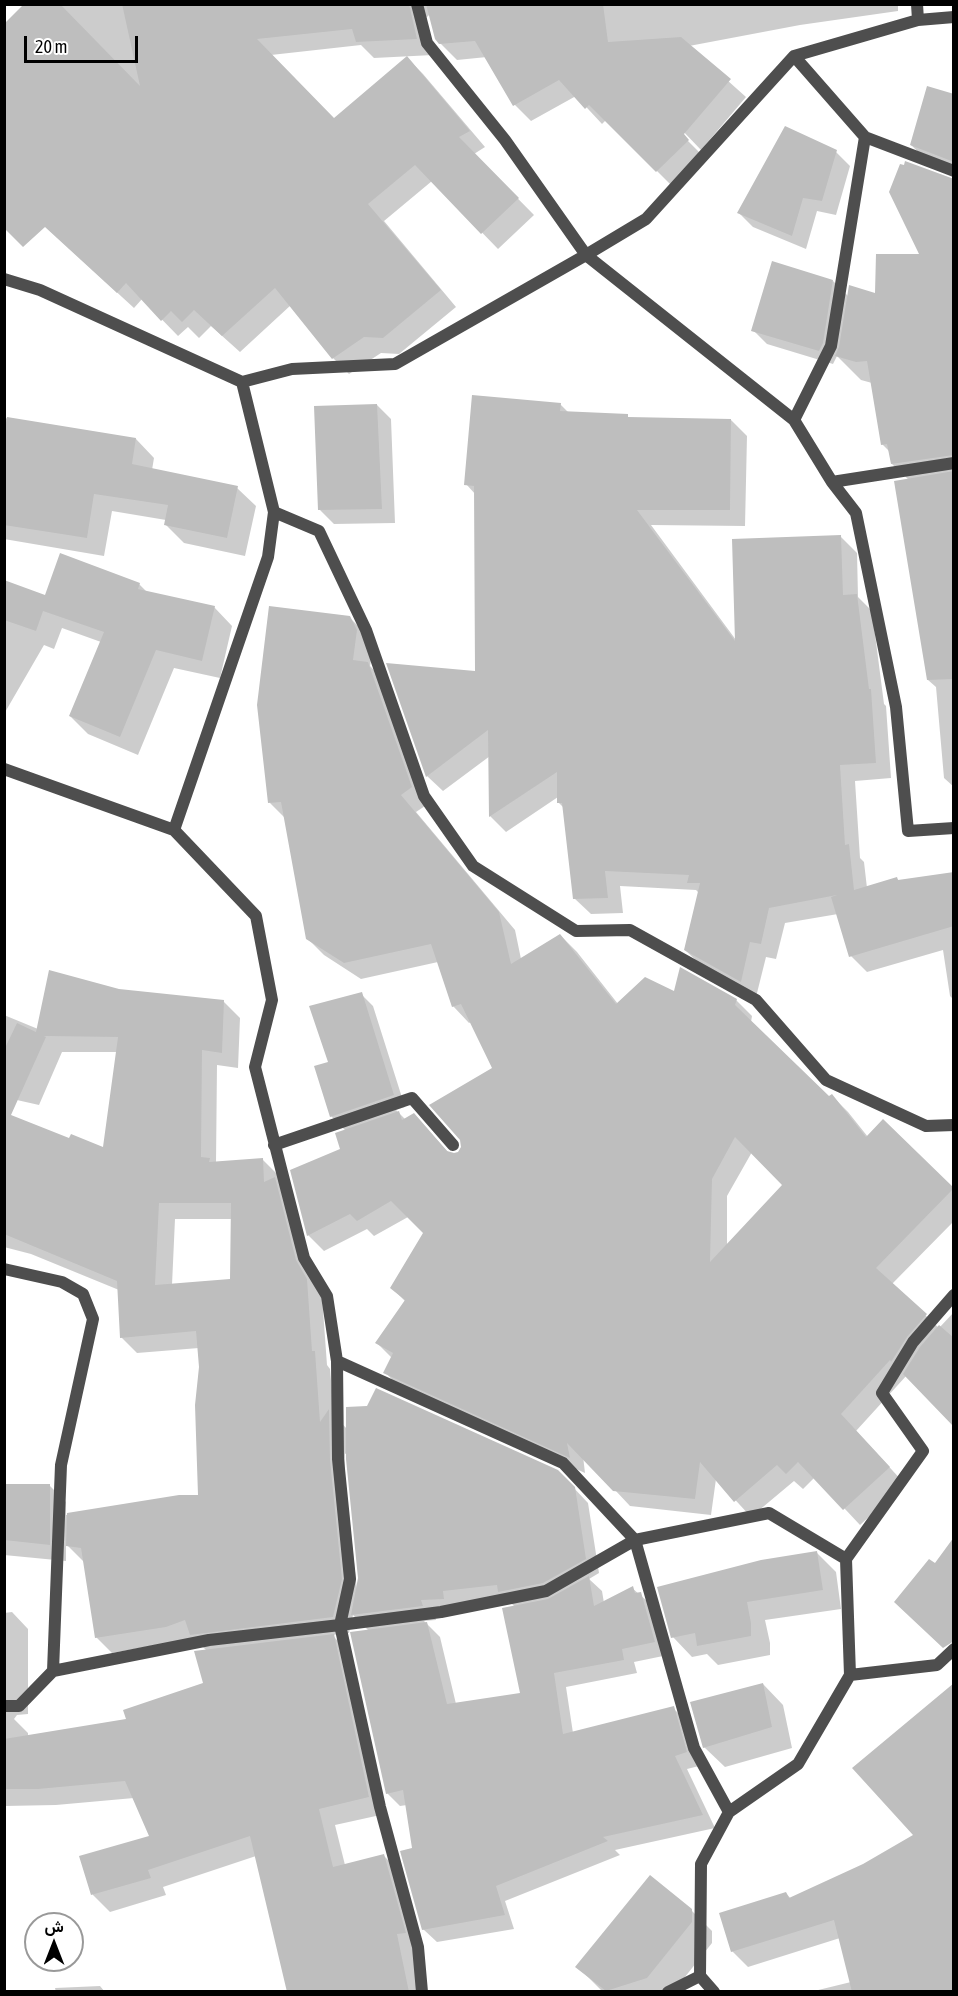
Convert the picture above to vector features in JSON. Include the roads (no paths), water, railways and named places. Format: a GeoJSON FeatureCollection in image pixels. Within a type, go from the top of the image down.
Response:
{"type":"FeatureCollection","features":[{"type":"Feature","properties":{"kind":"street"},"geometry":{"type":"LineString","coordinates":[[417,4],[427,43],[505,140],[586,255],[794,420],[832,482],[856,513],[896,707],[908,831],[954,828]]}},
{"type":"Feature","properties":{"kind":"street"},"geometry":{"type":"LineString","coordinates":[[917,4],[918,20]]}},
{"type":"Feature","properties":{"kind":"street"},"geometry":{"type":"LineString","coordinates":[[4,279],[39,290],[242,382],[292,369],[395,364],[646,219],[794,56],[918,20],[954,17]]}},
{"type":"Feature","properties":{"kind":"street"},"geometry":{"type":"LineString","coordinates":[[794,56],[865,136],[954,171]]}},
{"type":"Feature","properties":{"kind":"street"},"geometry":{"type":"LineString","coordinates":[[794,420],[831,346],[865,136]]}},
{"type":"Feature","properties":{"kind":"street"},"geometry":{"type":"LineString","coordinates":[[174,830],[268,557],[274,512],[242,382]]}},
{"type":"Feature","properties":{"kind":"street"},"geometry":{"type":"LineString","coordinates":[[832,482],[954,463]]}},
{"type":"Feature","properties":{"kind":"street"},"geometry":{"type":"LineString","coordinates":[[274,512],[319,531],[366,630],[424,796],[473,866],[576,931],[630,930],[756,999],[826,1080],[926,1126],[954,1125]]}},
{"type":"Feature","properties":{"kind":"street"},"geometry":{"type":"LineString","coordinates":[[4,769],[174,830],[256,916],[272,1000],[255,1067],[304,1258],[327,1296],[337,1361],[338,1459],[350,1580],[340,1624],[380,1807],[418,1947],[422,1992]]}},
{"type":"Feature","properties":{"kind":"street"},"geometry":{"type":"LineString","coordinates":[[274,1145],[412,1098],[453,1145]]}},
{"type":"Feature","properties":{"kind":"street"},"geometry":{"type":"LineString","coordinates":[[4,1269],[62,1282],[83,1294],[93,1319],[61,1465],[53,1671]]}},
{"type":"Feature","properties":{"kind":"street"},"geometry":{"type":"LineString","coordinates":[[714,1992],[700,1976],[700,1864],[729,1812],[798,1764],[850,1675],[846,1559],[923,1451],[882,1393],[913,1342],[954,1295]]}},
{"type":"Feature","properties":{"kind":"street"},"geometry":{"type":"LineString","coordinates":[[337,1361],[563,1463],[635,1540],[694,1748],[729,1812]]}},
{"type":"Feature","properties":{"kind":"street"},"geometry":{"type":"LineString","coordinates":[[4,1706],[19,1706],[53,1671],[209,1640],[441,1612],[546,1591],[635,1540],[770,1513],[846,1559]]}},
{"type":"Feature","properties":{"kind":"street"},"geometry":{"type":"LineString","coordinates":[[850,1675],[938,1665],[954,1649]]}},
{"type":"Feature","properties":{"kind":"street"},"geometry":{"type":"LineString","coordinates":[[668,1992],[700,1976]]}}]}
